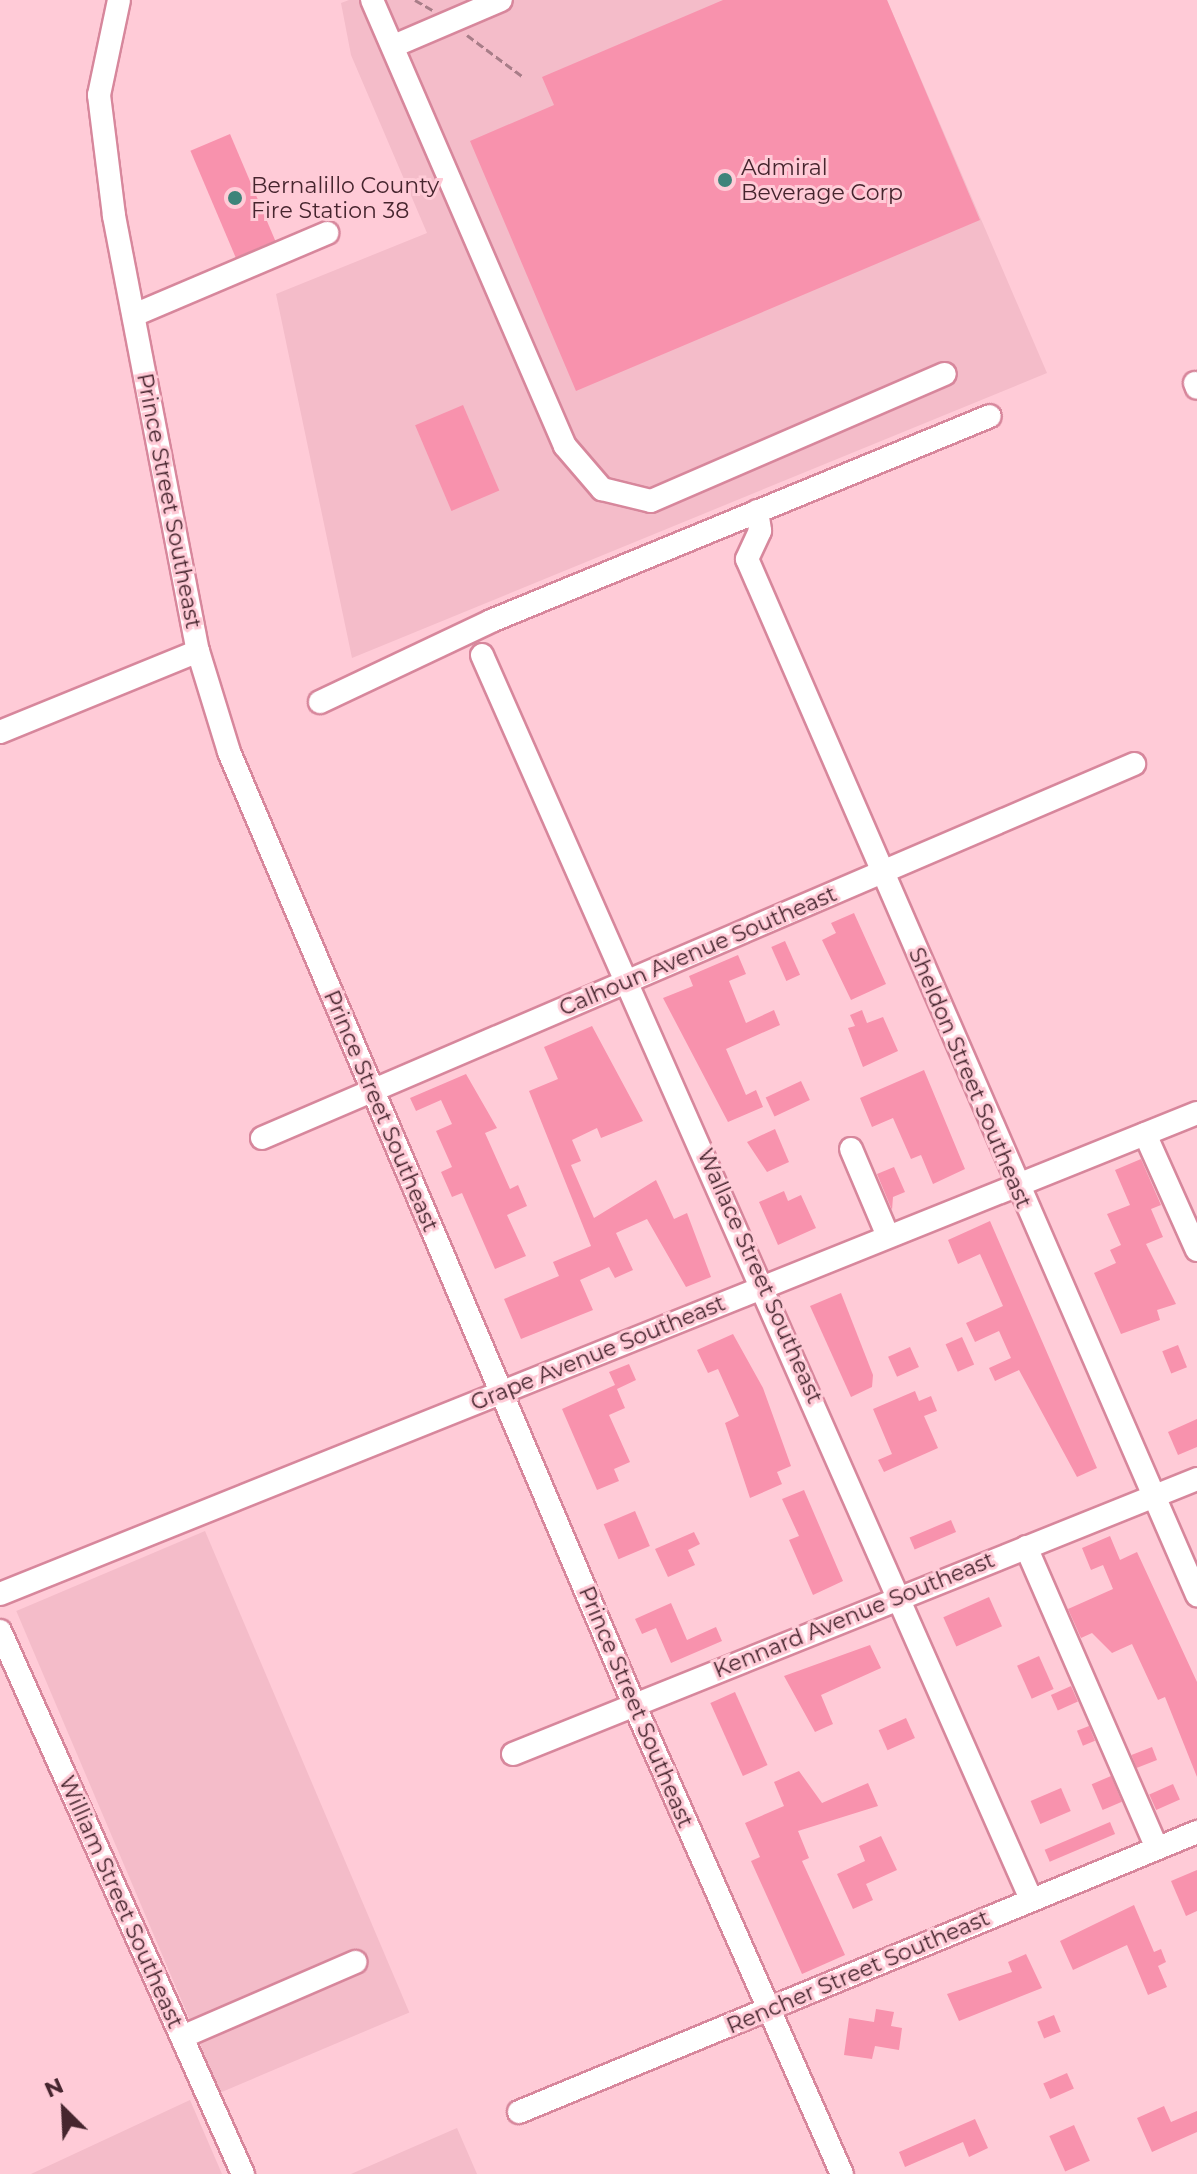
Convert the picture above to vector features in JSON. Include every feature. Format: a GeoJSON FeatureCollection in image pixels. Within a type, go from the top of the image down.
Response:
{"type":"FeatureCollection","features":[{"type":"Feature","properties":{"kind":"street","name":"Prince Street Southeast"},"geometry":{"type":"LineString","coordinates":[[119,0],[99,95],[134,315],[198,651],[238,777],[633,1702],[842,2174]]}},
{"type":"Feature","properties":{"kind":"street"},"geometry":{"type":"LineString","coordinates":[[372,0],[396,45],[565,446],[602,489],[651,501],[945,374]]}},
{"type":"Feature","properties":{"kind":"street"},"geometry":{"type":"LineString","coordinates":[[396,45],[501,0]]}},
{"type":"Feature","properties":{"kind":"street"},"geometry":{"type":"LineString","coordinates":[[134,315],[327,233]]}},
{"type":"Feature","properties":{"kind":"street"},"geometry":{"type":"LineString","coordinates":[[320,702],[757,511],[990,416]]}},
{"type":"Feature","properties":{"kind":"street","name":"Sheldon Street Southeast"},"geometry":{"type":"LineString","coordinates":[[757,511],[760,531],[747,559],[1016,1186],[1197,1595]]}},
{"type":"Feature","properties":{"kind":"street"},"geometry":{"type":"LineString","coordinates":[[0,732],[198,651]]}},
{"type":"Feature","properties":{"kind":"street","name":"Wallace Street Southeast"},"geometry":{"type":"LineString","coordinates":[[482,655],[765,1285],[1031,1899]]}},
{"type":"Feature","properties":{"kind":"street","name":"Calhoun Avenue Southeast"},"geometry":{"type":"LineString","coordinates":[[262,1138],[1134,764]]}},
{"type":"Feature","properties":{"kind":"street","name":"Grape Avenue Southeast"},"geometry":{"type":"LineString","coordinates":[[0,1594],[1197,1113]]}},
{"type":"Feature","properties":{"kind":"street"},"geometry":{"type":"LineString","coordinates":[[1145,1134],[1197,1250]]}},
{"type":"Feature","properties":{"kind":"street"},"geometry":{"type":"LineString","coordinates":[[851,1149],[888,1236]]}},
{"type":"Feature","properties":{"kind":"street","name":"Kennard Avenue Southeast"},"geometry":{"type":"LineString","coordinates":[[513,1754],[633,1702],[1197,1479]]}},
{"type":"Feature","properties":{"kind":"street"},"geometry":{"type":"LineString","coordinates":[[1026,1547],[1157,1848]]}},
{"type":"Feature","properties":{"kind":"street","name":"William Street Southeast"},"geometry":{"type":"LineString","coordinates":[[0,1631],[243,2174]]}},
{"type":"Feature","properties":{"kind":"street","name":"Rencher Street Southeast"},"geometry":{"type":"LineString","coordinates":[[519,2112],[1197,1832]]}},
{"type":"Feature","properties":{"kind":"street"},"geometry":{"type":"LineString","coordinates":[[182,2037],[355,1962]]}},
{"type":"Feature","properties":{"kind":"path"},"geometry":{"type":"LineString","coordinates":[[415,0],[522,76]]}},
{"type":"Feature","properties":{"kind":"shaded area"},"geometry":{"type":"Polygon","coordinates":[[[349,0],[887,0],[1047,373],[352,658],[276,294],[427,233],[351,55],[341,3],[349,0]]]}},
{"type":"Feature","properties":{"kind":"shaded area"},"geometry":{"type":"Polygon","coordinates":[[[205,1531],[409,2012],[221,2093],[16,1611],[205,1531]]]}},
{"type":"Feature","properties":{"kind":"shaded area"},"geometry":{"type":"Polygon","coordinates":[[[190,2100],[222,2174],[31,2174],[190,2100]]]}},
{"type":"Feature","properties":{"kind":"shaded area"},"geometry":{"type":"Polygon","coordinates":[[[457,2128],[477,2174],[351,2174],[457,2128]]]}},
{"type":"Feature","properties":{"kind":"building","name":"Admiral Beverage Corp"},"geometry":{"type":"Polygon","coordinates":[[[723,0],[887,0],[980,220],[576,391],[470,141],[554,105],[542,77],[723,0]]]}},
{"type":"Feature","properties":{"kind":"building","name":"Bernalillo County Fire Station 38"},"geometry":{"type":"Polygon","coordinates":[[[230,134],[275,241],[236,258],[190,151],[230,134]]]}},
{"type":"Feature","properties":{"kind":"building"},"geometry":{"type":"Polygon","coordinates":[[[463,405],[499,491],[451,511],[415,425],[463,405]]]}},
{"type":"Feature","properties":{"kind":"building"},"geometry":{"type":"Polygon","coordinates":[[[854,913],[886,984],[851,1000],[822,940],[836,933],[831,923],[854,913]]]}},
{"type":"Feature","properties":{"kind":"building"},"geometry":{"type":"Polygon","coordinates":[[[785,941],[800,975],[786,981],[771,947],[785,941]]]}},
{"type":"Feature","properties":{"kind":"building"},"geometry":{"type":"Polygon","coordinates":[[[738,955],[746,974],[729,981],[746,1023],[774,1010],[780,1025],[726,1049],[746,1095],[756,1090],[763,1107],[728,1122],[663,998],[693,986],[689,976],[738,955]]]}},
{"type":"Feature","properties":{"kind":"building"},"geometry":{"type":"Polygon","coordinates":[[[862,1010],[867,1023],[883,1017],[898,1051],[863,1067],[848,1028],[855,1026],[850,1015],[862,1010]]]}},
{"type":"Feature","properties":{"kind":"building"},"geometry":{"type":"Polygon","coordinates":[[[592,1026],[643,1121],[601,1138],[597,1128],[572,1140],[581,1161],[571,1165],[594,1218],[656,1180],[674,1219],[687,1213],[711,1277],[686,1287],[647,1219],[616,1233],[633,1270],[615,1278],[609,1267],[580,1280],[593,1310],[521,1339],[504,1299],[559,1276],[553,1262],[591,1246],[529,1091],[558,1079],[544,1047],[592,1026]]]}},
{"type":"Feature","properties":{"kind":"building"},"geometry":{"type":"Polygon","coordinates":[[[924,1070],[965,1169],[933,1184],[921,1155],[911,1159],[893,1118],[872,1127],[860,1098],[924,1070]]]}},
{"type":"Feature","properties":{"kind":"building"},"geometry":{"type":"Polygon","coordinates":[[[466,1074],[497,1128],[485,1133],[510,1189],[518,1185],[527,1206],[507,1215],[526,1256],[495,1269],[462,1193],[452,1197],[441,1172],[452,1167],[436,1131],[452,1124],[441,1100],[416,1111],[410,1098],[466,1074]]]}},
{"type":"Feature","properties":{"kind":"building"},"geometry":{"type":"Polygon","coordinates":[[[801,1081],[810,1100],[775,1117],[766,1097],[801,1081]]]}},
{"type":"Feature","properties":{"kind":"building"},"geometry":{"type":"Polygon","coordinates":[[[775,1129],[789,1162],[767,1172],[747,1142],[775,1129]]]}},
{"type":"Feature","properties":{"kind":"building"},"geometry":{"type":"Polygon","coordinates":[[[1141,1159],[1161,1205],[1151,1209],[1163,1237],[1146,1244],[1176,1304],[1157,1310],[1160,1320],[1121,1334],[1094,1273],[1116,1263],[1110,1250],[1121,1245],[1107,1214],[1130,1205],[1115,1170],[1141,1159]]]}},
{"type":"Feature","properties":{"kind":"building"},"geometry":{"type":"Polygon","coordinates":[[[894,1167],[905,1192],[893,1197],[892,1210],[877,1174],[894,1167]]]}},
{"type":"Feature","properties":{"kind":"building"},"geometry":{"type":"Polygon","coordinates":[[[784,1191],[788,1201],[801,1195],[816,1228],[778,1245],[759,1202],[784,1191]]]}},
{"type":"Feature","properties":{"kind":"building"},"geometry":{"type":"Polygon","coordinates":[[[990,1221],[1097,1468],[1077,1477],[1019,1370],[995,1381],[989,1368],[1011,1358],[999,1331],[975,1342],[966,1323],[1003,1306],[980,1254],[958,1264],[948,1240],[990,1221]]]}},
{"type":"Feature","properties":{"kind":"building"},"geometry":{"type":"Polygon","coordinates":[[[841,1293],[873,1375],[872,1387],[851,1397],[810,1306],[841,1293]]]}},
{"type":"Feature","properties":{"kind":"building"},"geometry":{"type":"Polygon","coordinates":[[[733,1334],[763,1388],[791,1466],[777,1472],[782,1484],[750,1498],[725,1423],[739,1416],[718,1369],[708,1373],[697,1350],[733,1334]]]}},
{"type":"Feature","properties":{"kind":"building"},"geometry":{"type":"Polygon","coordinates":[[[962,1337],[974,1364],[958,1372],[946,1344],[962,1337]]]}},
{"type":"Feature","properties":{"kind":"building"},"geometry":{"type":"Polygon","coordinates":[[[1178,1345],[1187,1367],[1171,1374],[1162,1351],[1178,1345]]]}},
{"type":"Feature","properties":{"kind":"building"},"geometry":{"type":"Polygon","coordinates":[[[910,1347],[919,1367],[897,1377],[888,1357],[910,1347]]]}},
{"type":"Feature","properties":{"kind":"building"},"geometry":{"type":"Polygon","coordinates":[[[629,1364],[636,1380],[617,1389],[625,1408],[609,1415],[630,1462],[614,1469],[619,1481],[597,1490],[562,1409],[615,1385],[609,1372],[629,1364]]]}},
{"type":"Feature","properties":{"kind":"building"},"geometry":{"type":"Polygon","coordinates":[[[915,1391],[919,1401],[931,1396],[937,1411],[924,1416],[938,1448],[884,1472],[878,1460],[892,1454],[873,1409],[915,1391]]]}},
{"type":"Feature","properties":{"kind":"building"},"geometry":{"type":"Polygon","coordinates":[[[1197,1419],[1197,1447],[1178,1455],[1168,1432],[1197,1419]]]}},
{"type":"Feature","properties":{"kind":"building"},"geometry":{"type":"Polygon","coordinates":[[[804,1490],[843,1581],[813,1595],[789,1540],[799,1536],[782,1499],[804,1490]]]}},
{"type":"Feature","properties":{"kind":"building"},"geometry":{"type":"Polygon","coordinates":[[[635,1511],[650,1546],[619,1559],[604,1524],[635,1511]]]}},
{"type":"Feature","properties":{"kind":"building"},"geometry":{"type":"Polygon","coordinates":[[[951,1520],[956,1532],[915,1550],[910,1538],[951,1520]]]}},
{"type":"Feature","properties":{"kind":"building"},"geometry":{"type":"Polygon","coordinates":[[[694,1532],[700,1544],[688,1550],[695,1565],[668,1577],[655,1549],[694,1532]]]}},
{"type":"Feature","properties":{"kind":"building"},"geometry":{"type":"Polygon","coordinates":[[[1110,1536],[1120,1560],[1137,1552],[1197,1682],[1197,1777],[1165,1697],[1158,1700],[1132,1644],[1112,1653],[1092,1633],[1081,1638],[1068,1609],[1113,1589],[1103,1565],[1091,1570],[1082,1548],[1110,1536]]]}},
{"type":"Feature","properties":{"kind":"building"},"geometry":{"type":"Polygon","coordinates":[[[989,1597],[1002,1626],[956,1647],[943,1617],[989,1597]]]}},
{"type":"Feature","properties":{"kind":"building"},"geometry":{"type":"Polygon","coordinates":[[[671,1603],[687,1640],[716,1627],[722,1641],[671,1663],[656,1628],[642,1634],[635,1619],[671,1603]]]}},
{"type":"Feature","properties":{"kind":"building"},"geometry":{"type":"Polygon","coordinates":[[[870,1645],[881,1668],[821,1695],[833,1724],[815,1732],[784,1676],[870,1645]]]}},
{"type":"Feature","properties":{"kind":"building"},"geometry":{"type":"Polygon","coordinates":[[[1039,1656],[1054,1689],[1032,1699],[1017,1666],[1039,1656]]]}},
{"type":"Feature","properties":{"kind":"building"},"geometry":{"type":"Polygon","coordinates":[[[1071,1686],[1078,1702],[1058,1710],[1051,1695],[1071,1686]]]}},
{"type":"Feature","properties":{"kind":"building"},"geometry":{"type":"Polygon","coordinates":[[[735,1692],[768,1765],[743,1776],[710,1703],[735,1692]]]}},
{"type":"Feature","properties":{"kind":"building"},"geometry":{"type":"Polygon","coordinates":[[[906,1718],[915,1738],[888,1750],[879,1730],[906,1718]]]}},
{"type":"Feature","properties":{"kind":"building"},"geometry":{"type":"Polygon","coordinates":[[[1089,1726],[1095,1741],[1083,1746],[1077,1731],[1089,1726]]]}},
{"type":"Feature","properties":{"kind":"building"},"geometry":{"type":"Polygon","coordinates":[[[1152,1747],[1157,1760],[1136,1768],[1131,1755],[1152,1747]]]}},
{"type":"Feature","properties":{"kind":"building"},"geometry":{"type":"Polygon","coordinates":[[[799,1771],[822,1803],[868,1783],[878,1806],[798,1831],[809,1858],[802,1861],[845,1955],[802,1974],[751,1861],[760,1857],[745,1823],[784,1806],[774,1782],[799,1771]]]}},
{"type":"Feature","properties":{"kind":"building"},"geometry":{"type":"Polygon","coordinates":[[[1111,1776],[1122,1802],[1103,1810],[1092,1784],[1111,1776]]]}},
{"type":"Feature","properties":{"kind":"building"},"geometry":{"type":"Polygon","coordinates":[[[1173,1784],[1180,1800],[1156,1810],[1149,1795],[1173,1784]]]}},
{"type":"Feature","properties":{"kind":"building"},"geometry":{"type":"Polygon","coordinates":[[[1061,1788],[1071,1811],[1040,1824],[1031,1801],[1061,1788]]]}},
{"type":"Feature","properties":{"kind":"building"},"geometry":{"type":"Polygon","coordinates":[[[1110,1822],[1115,1834],[1050,1862],[1045,1850],[1110,1822]]]}},
{"type":"Feature","properties":{"kind":"building"},"geometry":{"type":"Polygon","coordinates":[[[881,1836],[897,1870],[866,1884],[873,1900],[853,1909],[837,1874],[865,1861],[859,1846],[881,1836]]]}},
{"type":"Feature","properties":{"kind":"building"},"geometry":{"type":"Polygon","coordinates":[[[1197,1870],[1197,1911],[1186,1916],[1171,1881],[1197,1870]]]}},
{"type":"Feature","properties":{"kind":"building"},"geometry":{"type":"Polygon","coordinates":[[[1134,1905],[1154,1952],[1161,1949],[1166,1962],[1158,1966],[1167,1987],[1148,1995],[1127,1945],[1073,1970],[1060,1941],[1134,1905]]]}},
{"type":"Feature","properties":{"kind":"building"},"geometry":{"type":"Polygon","coordinates":[[[1026,1954],[1042,1988],[959,2021],[947,1994],[1012,1972],[1008,1962],[1026,1954]]]}},
{"type":"Feature","properties":{"kind":"building"},"geometry":{"type":"Polygon","coordinates":[[[876,2009],[894,2012],[891,2026],[902,2028],[899,2050],[875,2046],[872,2059],[844,2055],[849,2018],[874,2022],[876,2009]]]}},
{"type":"Feature","properties":{"kind":"building"},"geometry":{"type":"Polygon","coordinates":[[[1054,2015],[1061,2032],[1044,2038],[1037,2022],[1054,2015]]]}},
{"type":"Feature","properties":{"kind":"building"},"geometry":{"type":"Polygon","coordinates":[[[1067,2073],[1074,2089],[1050,2099],[1043,2084],[1067,2073]]]}},
{"type":"Feature","properties":{"kind":"building"},"geometry":{"type":"Polygon","coordinates":[[[1164,2106],[1171,2122],[1197,2111],[1197,2132],[1152,2152],[1137,2118],[1164,2106]]]}},
{"type":"Feature","properties":{"kind":"building"},"geometry":{"type":"Polygon","coordinates":[[[975,2119],[988,2148],[969,2157],[963,2142],[905,2167],[899,2152],[975,2119]]]}},
{"type":"Feature","properties":{"kind":"building"},"geometry":{"type":"Polygon","coordinates":[[[1074,2125],[1090,2161],[1065,2172],[1049,2136],[1074,2125]]]}},
{"type":"Feature","properties":{"kind":"place","name":"Admiral Beverage Corp"},"geometry":{"type":"Point","coordinates":[725,180]}},
{"type":"Feature","properties":{"kind":"place","name":"Bernalillo County Fire Station 38"},"geometry":{"type":"Point","coordinates":[235,198]}}]}
